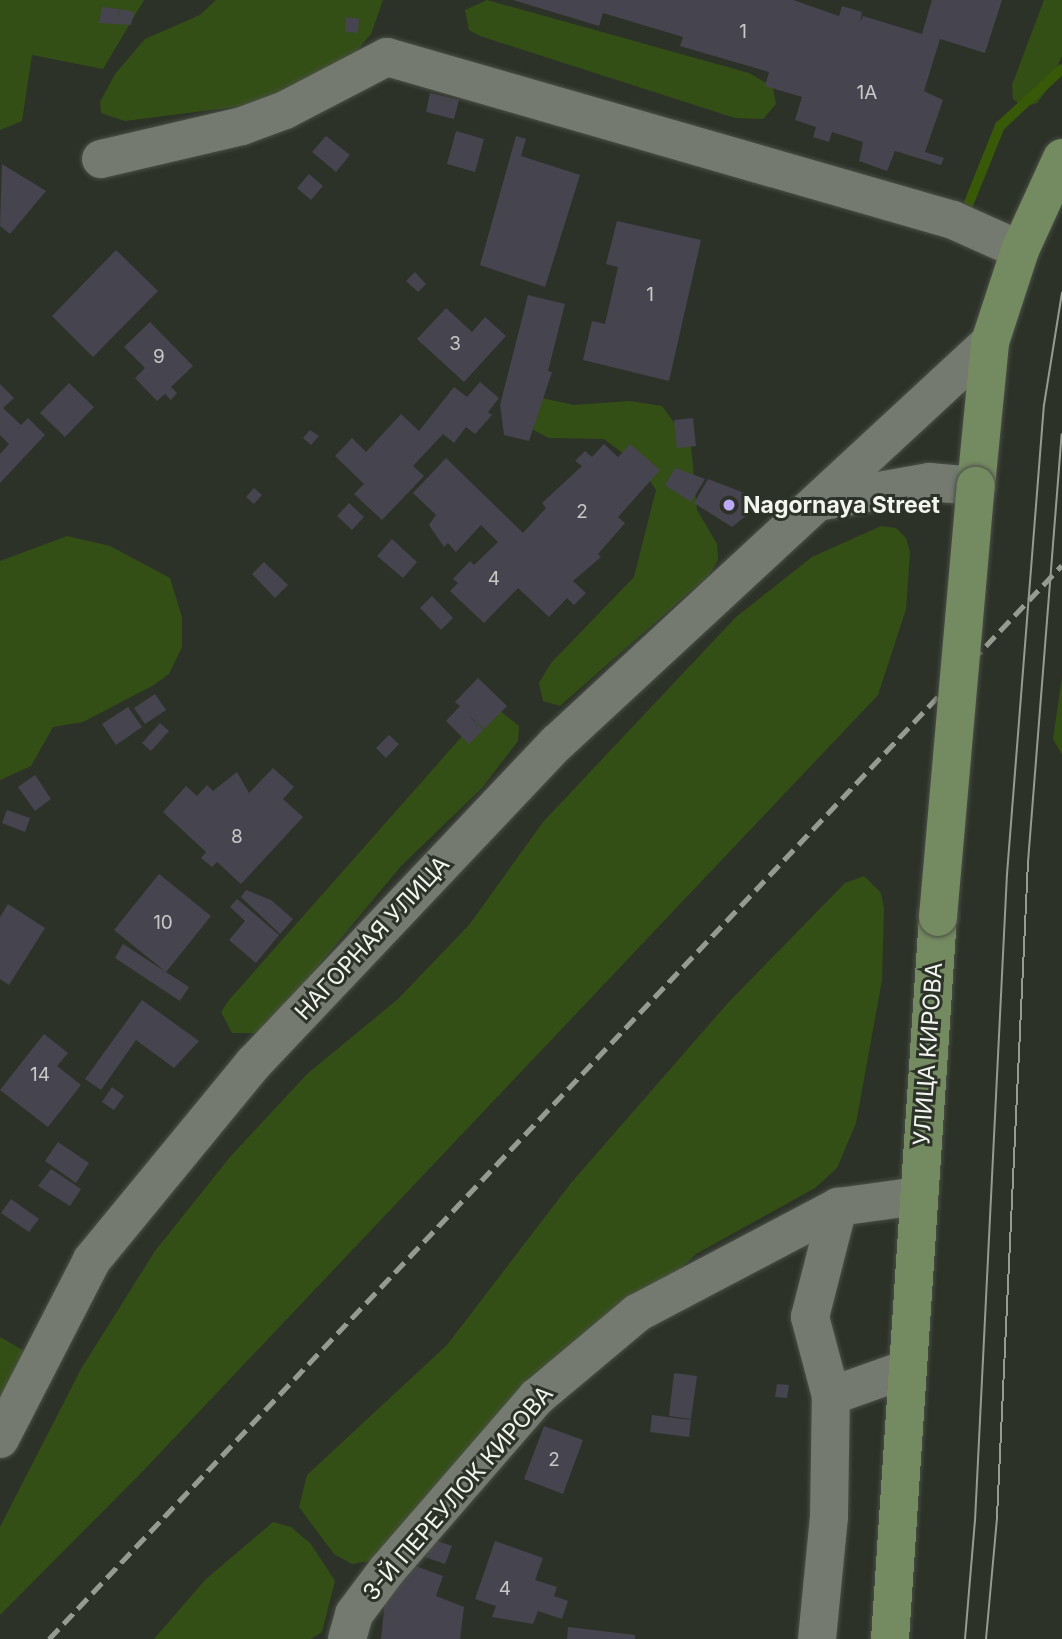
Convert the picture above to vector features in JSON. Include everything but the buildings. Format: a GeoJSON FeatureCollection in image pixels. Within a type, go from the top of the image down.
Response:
{"type":"FeatureCollection","features":[{"type":"Feature","properties":{"kind":"main road","name":"УЛИЦА КИРОВА"},"geometry":{"type":"LineString","coordinates":[[890,1639],[939,917],[990,342],[1020,250],[1062,158]]}},
{"type":"Feature","properties":{"kind":"street"},"geometry":{"type":"LineString","coordinates":[[101,159],[196,138],[285,110],[387,57],[953,220],[1020,250]]}},
{"type":"Feature","properties":{"kind":"street","name":"НАГОРНАЯ УЛИЦА"},"geometry":{"type":"LineString","coordinates":[[0,1439],[92,1260],[200,1124],[558,743],[753,557],[823,501],[990,342]]}},
{"type":"Feature","properties":{"kind":"street","name":"НАГОРНАЯ УЛИЦА"},"geometry":{"type":"LineString","coordinates":[[823,501],[929,482],[977,478]]}},
{"type":"Feature","properties":{"kind":"street","name":"3-Й ПЕРЕУЛОК КИРОВА"},"geometry":{"type":"LineString","coordinates":[[347,1639],[354,1614],[387,1570],[537,1397],[637,1313],[838,1207],[918,1196]]}},
{"type":"Feature","properties":{"kind":"street"},"geometry":{"type":"LineString","coordinates":[[817,1639],[829,1517],[831,1396],[810,1317],[812,1296],[838,1207]]}},
{"type":"Feature","properties":{"kind":"street"},"geometry":{"type":"LineString","coordinates":[[831,1396],[907,1369]]}},
{"type":"Feature","properties":{"kind":"green space"},"geometry":{"type":"Polygon","coordinates":[[[0,0],[144,0],[103,69],[32,55],[22,121],[0,130],[0,0]]]}},
{"type":"Feature","properties":{"kind":"green space"},"geometry":{"type":"Polygon","coordinates":[[[216,0],[383,0],[371,34],[353,55],[265,103],[125,121],[101,113],[100,102],[115,74],[145,39],[200,15],[216,0]]]}},
{"type":"Feature","properties":{"kind":"green space"},"geometry":{"type":"Polygon","coordinates":[[[487,0],[749,73],[773,87],[776,104],[763,119],[735,118],[480,36],[469,30],[465,10],[487,0]]]}},
{"type":"Feature","properties":{"kind":"green space"},"geometry":{"type":"Polygon","coordinates":[[[1044,0],[1062,0],[1062,56],[1046,91],[1037,103],[1024,107],[1013,99],[1012,85],[1044,0]]]}},
{"type":"Feature","properties":{"kind":"green space"},"geometry":{"type":"Polygon","coordinates":[[[532,396],[574,405],[630,401],[662,406],[691,446],[697,510],[717,544],[718,560],[709,575],[560,706],[543,701],[539,683],[551,663],[634,577],[656,490],[641,467],[604,439],[549,438],[522,424],[532,396]]]}},
{"type":"Feature","properties":{"kind":"green space"},"geometry":{"type":"Polygon","coordinates":[[[881,526],[896,528],[906,538],[910,552],[906,609],[878,695],[141,1473],[0,1615],[0,1527],[81,1369],[155,1251],[230,1157],[307,1074],[398,999],[469,925],[543,822],[736,617],[812,557],[881,526]]]}},
{"type":"Feature","properties":{"kind":"green space"},"geometry":{"type":"Polygon","coordinates":[[[67,536],[110,546],[170,578],[182,617],[182,647],[169,674],[152,686],[83,722],[53,727],[31,766],[0,780],[0,561],[67,536]]]}},
{"type":"Feature","properties":{"kind":"green space"},"geometry":{"type":"Polygon","coordinates":[[[1062,677],[1062,755],[1053,739],[1062,677]]]}},
{"type":"Feature","properties":{"kind":"green space"},"geometry":{"type":"Polygon","coordinates":[[[499,710],[519,726],[518,741],[482,788],[401,866],[280,1012],[255,1033],[232,1033],[221,1012],[229,1000],[480,716],[499,710]]]}},
{"type":"Feature","properties":{"kind":"green space"},"geometry":{"type":"Polygon","coordinates":[[[864,876],[881,893],[884,909],[882,980],[856,1123],[837,1168],[815,1188],[696,1254],[392,1545],[369,1561],[352,1564],[334,1554],[299,1507],[307,1475],[447,1345],[571,1183],[727,1004],[845,883],[864,876]]]}},
{"type":"Feature","properties":{"kind":"green space"},"geometry":{"type":"Polygon","coordinates":[[[0,1337],[26,1352],[0,1421],[0,1337]]]}},
{"type":"Feature","properties":{"kind":"green space"},"geometry":{"type":"Polygon","coordinates":[[[273,1522],[291,1527],[311,1544],[335,1581],[322,1632],[311,1639],[154,1639],[206,1579],[273,1522]]]}},
{"type":"Feature","properties":{"kind":"waterway"},"geometry":{"type":"LineString","coordinates":[[966,210],[1000,126],[1062,69]]}},
{"type":"Feature","properties":{"kind":"tram line"},"geometry":{"type":"LineString","coordinates":[[965,1639],[975,1521],[1007,874],[1044,405],[1062,292]]}},
{"type":"Feature","properties":{"kind":"tram line"},"geometry":{"type":"LineString","coordinates":[[986,1639],[997,1517],[1028,862],[1062,434]]}},
{"type":"Feature","properties":{"kind":"railway"},"geometry":{"type":"LineString","coordinates":[[49,1639],[1062,565]]}},
{"type":"Feature","properties":{"kind":"place","name":"Nagornaya Street"},"geometry":{"type":"Point","coordinates":[729,505]}}]}
